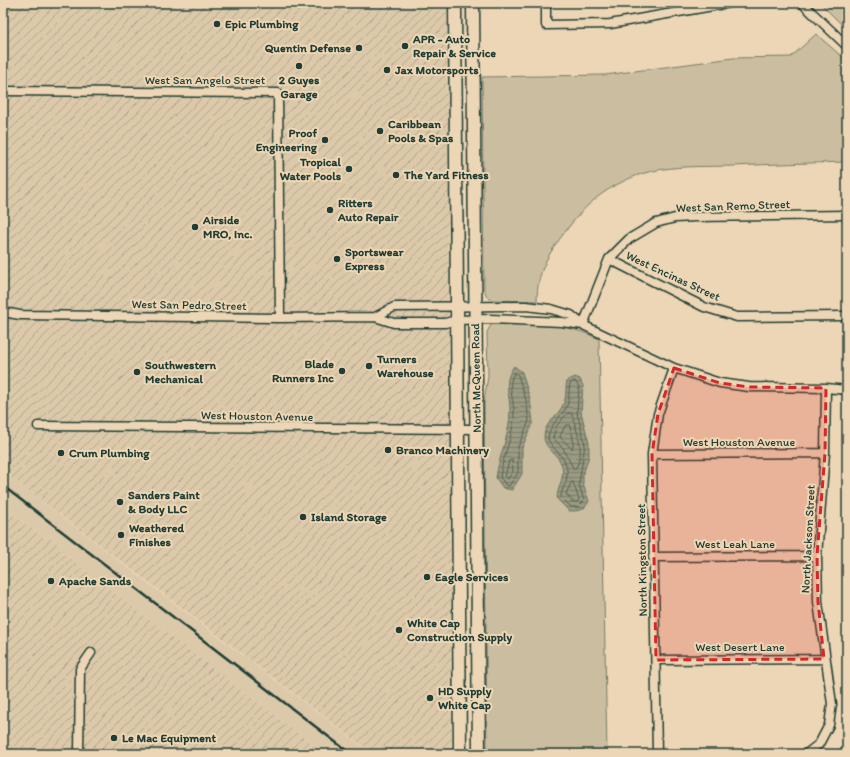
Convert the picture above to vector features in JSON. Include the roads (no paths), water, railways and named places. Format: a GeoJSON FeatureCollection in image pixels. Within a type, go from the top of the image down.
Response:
{"type":"FeatureCollection","features":[{"type":"Feature","properties":{"kind":"main road","name":"North McQueen Road"},"geometry":{"type":"LineString","coordinates":[[455,3],[460,754]]}},
{"type":"Feature","properties":{"kind":"main road","name":"North McQueen Road"},"geometry":{"type":"LineString","coordinates":[[473,3],[479,754]]}},
{"type":"Feature","properties":{"kind":"main road"},"geometry":{"type":"LineString","coordinates":[[459,664],[478,663]]}},
{"type":"Feature","properties":{"kind":"street"},"geometry":{"type":"LineString","coordinates":[[546,3],[546,25],[610,24],[730,3]]}},
{"type":"Feature","properties":{"kind":"street"},"geometry":{"type":"LineString","coordinates":[[802,3],[847,46]]}},
{"type":"Feature","properties":{"kind":"street","name":"West San Angelo Street"},"geometry":{"type":"LineString","coordinates":[[3,91],[278,93],[280,318]]}},
{"type":"Feature","properties":{"kind":"street","name":"West San Remo Street"},"geometry":{"type":"LineString","coordinates":[[583,326],[609,259],[629,239],[656,223],[675,218],[847,215]]}},
{"type":"Feature","properties":{"kind":"street","name":"West Encinas Street"},"geometry":{"type":"LineString","coordinates":[[609,259],[704,307],[737,317],[847,316]]}},
{"type":"Feature","properties":{"kind":"street","name":"West San Pedro Street"},"geometry":{"type":"LineString","coordinates":[[375,317],[394,307],[526,306],[551,310],[571,316],[583,326],[674,368],[720,383],[748,387],[826,388],[847,390]]}},
{"type":"Feature","properties":{"kind":"street","name":"West San Pedro Street"},"geometry":{"type":"LineString","coordinates":[[3,312],[20,315],[280,318],[375,317],[394,323],[445,323],[457,320],[537,320],[583,326]]}},
{"type":"Feature","properties":{"kind":"street","name":"North Kingston Street"},"geometry":{"type":"LineString","coordinates":[[657,754],[652,454],[658,414],[674,368]]}},
{"type":"Feature","properties":{"kind":"street","name":"North Jackson Street"},"geometry":{"type":"LineString","coordinates":[[806,754],[819,744],[829,725],[832,704],[830,684],[824,659],[818,602],[817,556],[825,453],[826,388]]}},
{"type":"Feature","properties":{"kind":"street","name":"West Houston Avenue"},"geometry":{"type":"LineString","coordinates":[[38,426],[476,429]]}},
{"type":"Feature","properties":{"kind":"street","name":"West Houston Avenue"},"geometry":{"type":"LineString","coordinates":[[652,454],[825,453]]}},
{"type":"Feature","properties":{"kind":"street","name":"West Leah Lane"},"geometry":{"type":"LineString","coordinates":[[654,557],[817,556]]}},
{"type":"Feature","properties":{"kind":"street"},"geometry":{"type":"LineString","coordinates":[[79,754],[80,669],[91,653]]}},
{"type":"Feature","properties":{"kind":"street","name":"West Desert Lane"},"geometry":{"type":"LineString","coordinates":[[656,660],[824,659]]}},
{"type":"Feature","properties":{"kind":"water"},"geometry":{"type":"Polygon","coordinates":[[[514,366],[522,372],[530,399],[533,422],[522,448],[522,474],[512,490],[503,488],[496,478],[510,420],[510,404],[507,383],[510,372],[514,366]]]}},
{"type":"Feature","properties":{"kind":"water"},"geometry":{"type":"Polygon","coordinates":[[[575,377],[580,379],[583,386],[581,412],[589,443],[589,456],[583,475],[583,484],[589,501],[581,510],[569,511],[557,499],[562,479],[562,466],[558,458],[548,448],[544,440],[544,436],[549,423],[563,405],[567,381],[575,377]]]}},
{"type":"Feature","properties":{"kind":"railway"},"geometry":{"type":"LineString","coordinates":[[3,486],[351,754]]}},
{"type":"Feature","properties":{"kind":"place","name":"Epic Plumbing"},"geometry":{"type":"Point","coordinates":[217,24]}},
{"type":"Feature","properties":{"kind":"place","name":"APR - Auto Repair & Service"},"geometry":{"type":"Point","coordinates":[405,46]}},
{"type":"Feature","properties":{"kind":"place","name":"Quentin Defense"},"geometry":{"type":"Point","coordinates":[359,48]}},
{"type":"Feature","properties":{"kind":"place","name":"2 Guyes Garage"},"geometry":{"type":"Point","coordinates":[299,66]}},
{"type":"Feature","properties":{"kind":"place","name":"Jax Motorsports"},"geometry":{"type":"Point","coordinates":[387,70]}},
{"type":"Feature","properties":{"kind":"place","name":"Caribbean Pools & Spas"},"geometry":{"type":"Point","coordinates":[380,131]}},
{"type":"Feature","properties":{"kind":"place","name":"Proof Engineering"},"geometry":{"type":"Point","coordinates":[325,140]}},
{"type":"Feature","properties":{"kind":"place","name":"Tropical Water Pools"},"geometry":{"type":"Point","coordinates":[349,169]}},
{"type":"Feature","properties":{"kind":"place","name":"The Yard Fitness"},"geometry":{"type":"Point","coordinates":[396,175]}},
{"type":"Feature","properties":{"kind":"place","name":"Ritters Auto Repair"},"geometry":{"type":"Point","coordinates":[330,210]}},
{"type":"Feature","properties":{"kind":"place","name":"Airside MRO, Inc."},"geometry":{"type":"Point","coordinates":[195,227]}},
{"type":"Feature","properties":{"kind":"place","name":"Sportswear Express"},"geometry":{"type":"Point","coordinates":[337,259]}},
{"type":"Feature","properties":{"kind":"place","name":"Turners Warehouse"},"geometry":{"type":"Point","coordinates":[369,366]}},
{"type":"Feature","properties":{"kind":"place","name":"Blade Runners Inc"},"geometry":{"type":"Point","coordinates":[342,371]}},
{"type":"Feature","properties":{"kind":"place","name":"Southwestern Mechanical"},"geometry":{"type":"Point","coordinates":[137,372]}},
{"type":"Feature","properties":{"kind":"place","name":"Branco Machinery"},"geometry":{"type":"Point","coordinates":[388,450]}},
{"type":"Feature","properties":{"kind":"place","name":"Crum Plumbing"},"geometry":{"type":"Point","coordinates":[61,453]}},
{"type":"Feature","properties":{"kind":"place","name":"Sanders Paint & Body LLC"},"geometry":{"type":"Point","coordinates":[120,502]}},
{"type":"Feature","properties":{"kind":"place","name":"Island Storage"},"geometry":{"type":"Point","coordinates":[303,517]}},
{"type":"Feature","properties":{"kind":"place","name":"Weathered Finishes"},"geometry":{"type":"Point","coordinates":[121,535]}},
{"type":"Feature","properties":{"kind":"place","name":"Eagle Services"},"geometry":{"type":"Point","coordinates":[427,577]}},
{"type":"Feature","properties":{"kind":"place","name":"Apache Sands"},"geometry":{"type":"Point","coordinates":[51,581]}},
{"type":"Feature","properties":{"kind":"place","name":"White Cap Construction Supply"},"geometry":{"type":"Point","coordinates":[399,630]}},
{"type":"Feature","properties":{"kind":"place","name":"HD Supply White Cap"},"geometry":{"type":"Point","coordinates":[430,698]}},
{"type":"Feature","properties":{"kind":"place","name":"Le Mac Equipment"},"geometry":{"type":"Point","coordinates":[114,738]}}]}
